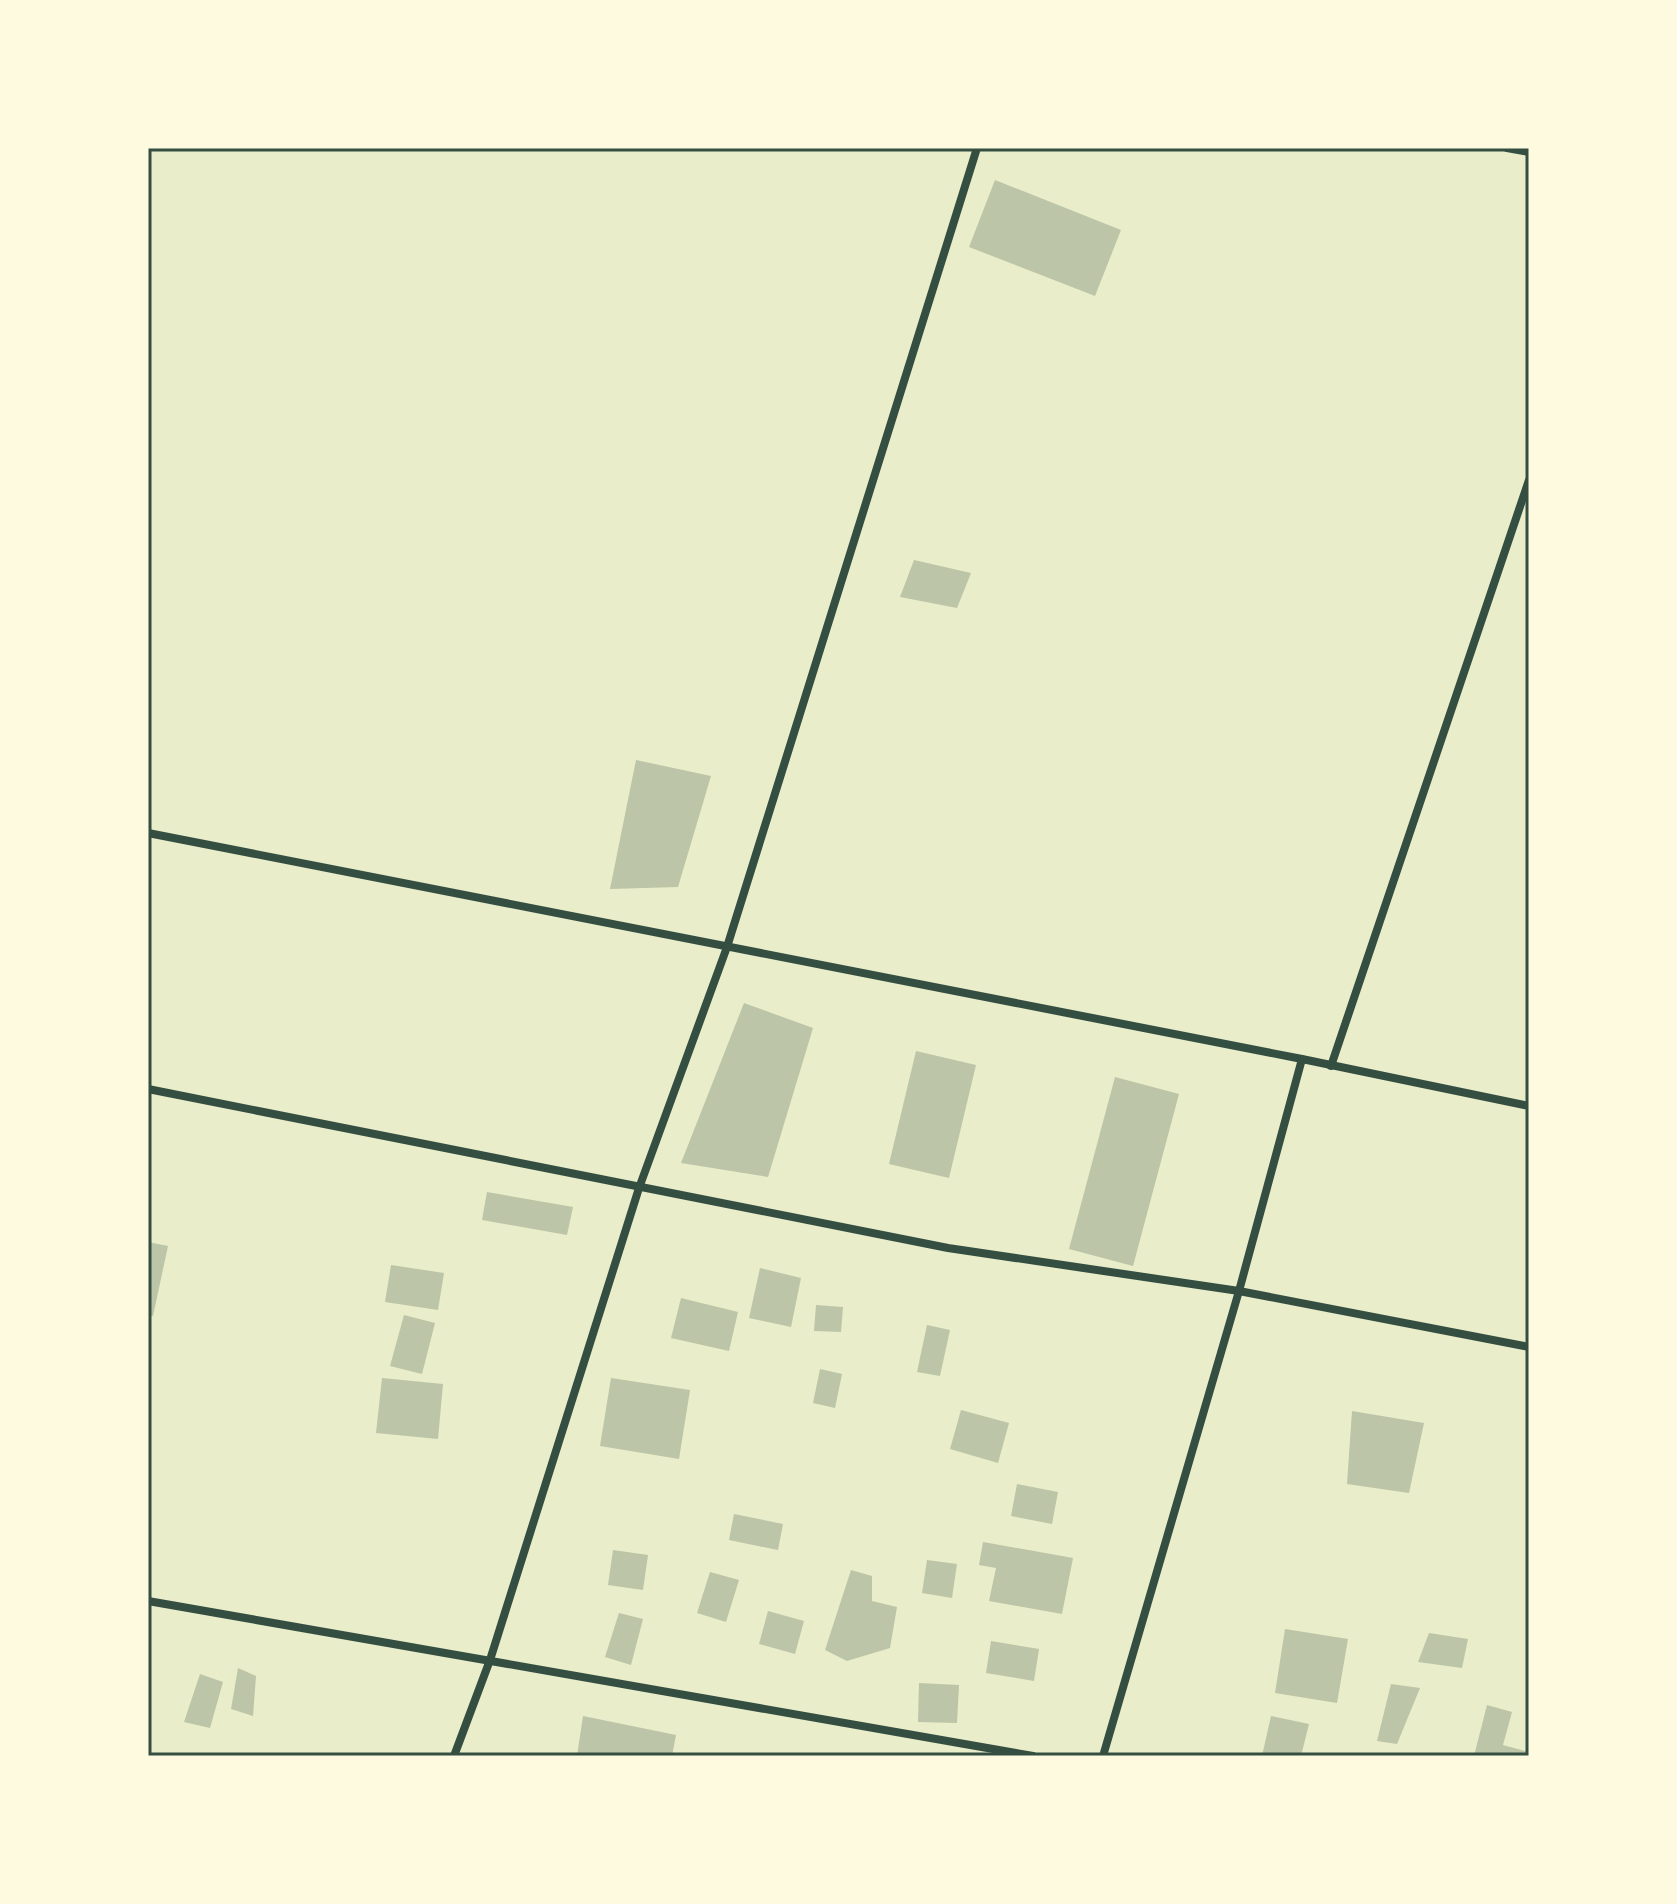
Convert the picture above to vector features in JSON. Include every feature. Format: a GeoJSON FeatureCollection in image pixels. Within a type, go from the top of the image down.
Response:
{"type":"FeatureCollection","features":[{"type":"Feature","properties":{"kind":"street"},"geometry":{"type":"LineString","coordinates":[[454,1756],[490,1660],[639,1188],[727,947],[977,148]]}},
{"type":"Feature","properties":{"kind":"street"},"geometry":{"type":"LineString","coordinates":[[1507,148],[1529,152]]}},
{"type":"Feature","properties":{"kind":"street"},"geometry":{"type":"LineString","coordinates":[[1331,1066],[1529,480]]}},
{"type":"Feature","properties":{"kind":"street"},"geometry":{"type":"LineString","coordinates":[[148,833],[1529,1106]]}},
{"type":"Feature","properties":{"kind":"street"},"geometry":{"type":"LineString","coordinates":[[1103,1756],[1239,1291],[1302,1059]]}},
{"type":"Feature","properties":{"kind":"street"},"geometry":{"type":"LineString","coordinates":[[148,1089],[948,1248],[1239,1291],[1529,1347]]}},
{"type":"Feature","properties":{"kind":"street"},"geometry":{"type":"LineString","coordinates":[[148,1601],[1033,1756]]}},
{"type":"Feature","properties":{"kind":"building"},"geometry":{"type":"Polygon","coordinates":[[[995,180],[1121,230],[1095,296],[969,247],[995,180]]]}},
{"type":"Feature","properties":{"kind":"building"},"geometry":{"type":"Polygon","coordinates":[[[914,560],[971,573],[957,608],[900,597],[914,560]]]}},
{"type":"Feature","properties":{"kind":"building"},"geometry":{"type":"Polygon","coordinates":[[[636,760],[711,776],[678,887],[610,889],[636,760]]]}},
{"type":"Feature","properties":{"kind":"building"},"geometry":{"type":"Polygon","coordinates":[[[744,1003],[813,1028],[768,1177],[681,1163],[744,1003]]]}},
{"type":"Feature","properties":{"kind":"building"},"geometry":{"type":"Polygon","coordinates":[[[916,1051],[976,1065],[949,1178],[889,1164],[916,1051]]]}},
{"type":"Feature","properties":{"kind":"building"},"geometry":{"type":"Polygon","coordinates":[[[1115,1077],[1179,1094],[1133,1266],[1069,1249],[1115,1077]]]}},
{"type":"Feature","properties":{"kind":"building"},"geometry":{"type":"Polygon","coordinates":[[[487,1192],[573,1207],[567,1235],[482,1220],[487,1192]]]}},
{"type":"Feature","properties":{"kind":"building"},"geometry":{"type":"Polygon","coordinates":[[[148,1242],[168,1246],[153,1316],[148,1315],[148,1242]]]}},
{"type":"Feature","properties":{"kind":"building"},"geometry":{"type":"Polygon","coordinates":[[[391,1265],[444,1273],[438,1310],[385,1302],[391,1265]]]}},
{"type":"Feature","properties":{"kind":"building"},"geometry":{"type":"Polygon","coordinates":[[[760,1268],[801,1278],[791,1327],[749,1318],[760,1268]]]}},
{"type":"Feature","properties":{"kind":"building"},"geometry":{"type":"Polygon","coordinates":[[[681,1298],[738,1312],[729,1351],[671,1338],[681,1298]]]}},
{"type":"Feature","properties":{"kind":"building"},"geometry":{"type":"Polygon","coordinates":[[[816,1305],[843,1307],[841,1332],[814,1331],[816,1305]]]}},
{"type":"Feature","properties":{"kind":"building"},"geometry":{"type":"Polygon","coordinates":[[[404,1315],[435,1323],[422,1374],[390,1366],[404,1315]]]}},
{"type":"Feature","properties":{"kind":"building"},"geometry":{"type":"Polygon","coordinates":[[[927,1325],[950,1330],[940,1376],[917,1372],[927,1325]]]}},
{"type":"Feature","properties":{"kind":"building"},"geometry":{"type":"Polygon","coordinates":[[[820,1369],[842,1374],[835,1408],[813,1403],[820,1369]]]}},
{"type":"Feature","properties":{"kind":"building"},"geometry":{"type":"Polygon","coordinates":[[[382,1378],[443,1384],[438,1439],[376,1433],[382,1378]]]}},
{"type":"Feature","properties":{"kind":"building"},"geometry":{"type":"Polygon","coordinates":[[[611,1378],[690,1390],[679,1459],[600,1446],[611,1378]]]}},
{"type":"Feature","properties":{"kind":"building"},"geometry":{"type":"Polygon","coordinates":[[[961,1410],[1009,1423],[998,1463],[950,1449],[961,1410]]]}},
{"type":"Feature","properties":{"kind":"building"},"geometry":{"type":"Polygon","coordinates":[[[1352,1411],[1424,1423],[1409,1493],[1347,1484],[1352,1411]]]}},
{"type":"Feature","properties":{"kind":"building"},"geometry":{"type":"Polygon","coordinates":[[[1017,1484],[1058,1492],[1052,1524],[1011,1516],[1017,1484]]]}},
{"type":"Feature","properties":{"kind":"building"},"geometry":{"type":"Polygon","coordinates":[[[734,1514],[783,1524],[778,1550],[729,1540],[734,1514]]]}},
{"type":"Feature","properties":{"kind":"building"},"geometry":{"type":"Polygon","coordinates":[[[983,1542],[1073,1558],[1062,1614],[989,1601],[996,1568],[979,1565],[983,1542]]]}},
{"type":"Feature","properties":{"kind":"building"},"geometry":{"type":"Polygon","coordinates":[[[613,1550],[648,1555],[643,1590],[608,1585],[613,1550]]]}},
{"type":"Feature","properties":{"kind":"building"},"geometry":{"type":"Polygon","coordinates":[[[927,1560],[957,1564],[952,1598],[922,1593],[927,1560]]]}},
{"type":"Feature","properties":{"kind":"building"},"geometry":{"type":"Polygon","coordinates":[[[851,1570],[872,1576],[872,1601],[897,1607],[890,1648],[847,1661],[825,1650],[851,1570]]]}},
{"type":"Feature","properties":{"kind":"building"},"geometry":{"type":"Polygon","coordinates":[[[710,1572],[739,1580],[726,1622],[697,1613],[710,1572]]]}},
{"type":"Feature","properties":{"kind":"building"},"geometry":{"type":"Polygon","coordinates":[[[768,1611],[804,1621],[795,1654],[759,1644],[768,1611]]]}},
{"type":"Feature","properties":{"kind":"building"},"geometry":{"type":"Polygon","coordinates":[[[619,1613],[643,1619],[631,1665],[605,1657],[619,1613]]]}},
{"type":"Feature","properties":{"kind":"building"},"geometry":{"type":"Polygon","coordinates":[[[1285,1629],[1348,1639],[1337,1703],[1275,1693],[1285,1629]]]}},
{"type":"Feature","properties":{"kind":"building"},"geometry":{"type":"Polygon","coordinates":[[[1429,1633],[1468,1639],[1462,1668],[1418,1662],[1429,1633]]]}},
{"type":"Feature","properties":{"kind":"building"},"geometry":{"type":"Polygon","coordinates":[[[991,1641],[1039,1649],[1034,1681],[986,1673],[991,1641]]]}},
{"type":"Feature","properties":{"kind":"building"},"geometry":{"type":"Polygon","coordinates":[[[238,1668],[256,1676],[253,1716],[231,1709],[238,1668]]]}},
{"type":"Feature","properties":{"kind":"building"},"geometry":{"type":"Polygon","coordinates":[[[200,1674],[223,1682],[210,1728],[184,1722],[200,1674]]]}},
{"type":"Feature","properties":{"kind":"building"},"geometry":{"type":"Polygon","coordinates":[[[919,1683],[959,1685],[957,1723],[918,1722],[919,1683]]]}},
{"type":"Feature","properties":{"kind":"building"},"geometry":{"type":"Polygon","coordinates":[[[1391,1684],[1420,1688],[1397,1744],[1377,1741],[1391,1684]]]}},
{"type":"Feature","properties":{"kind":"building"},"geometry":{"type":"Polygon","coordinates":[[[1487,1705],[1512,1712],[1503,1745],[1529,1752],[1529,1756],[1474,1756],[1487,1705]]]}},
{"type":"Feature","properties":{"kind":"building"},"geometry":{"type":"Polygon","coordinates":[[[583,1716],[676,1735],[672,1756],[577,1756],[583,1716]]]}},
{"type":"Feature","properties":{"kind":"building"},"geometry":{"type":"Polygon","coordinates":[[[1271,1716],[1309,1724],[1301,1756],[1262,1756],[1271,1716]]]}}]}
